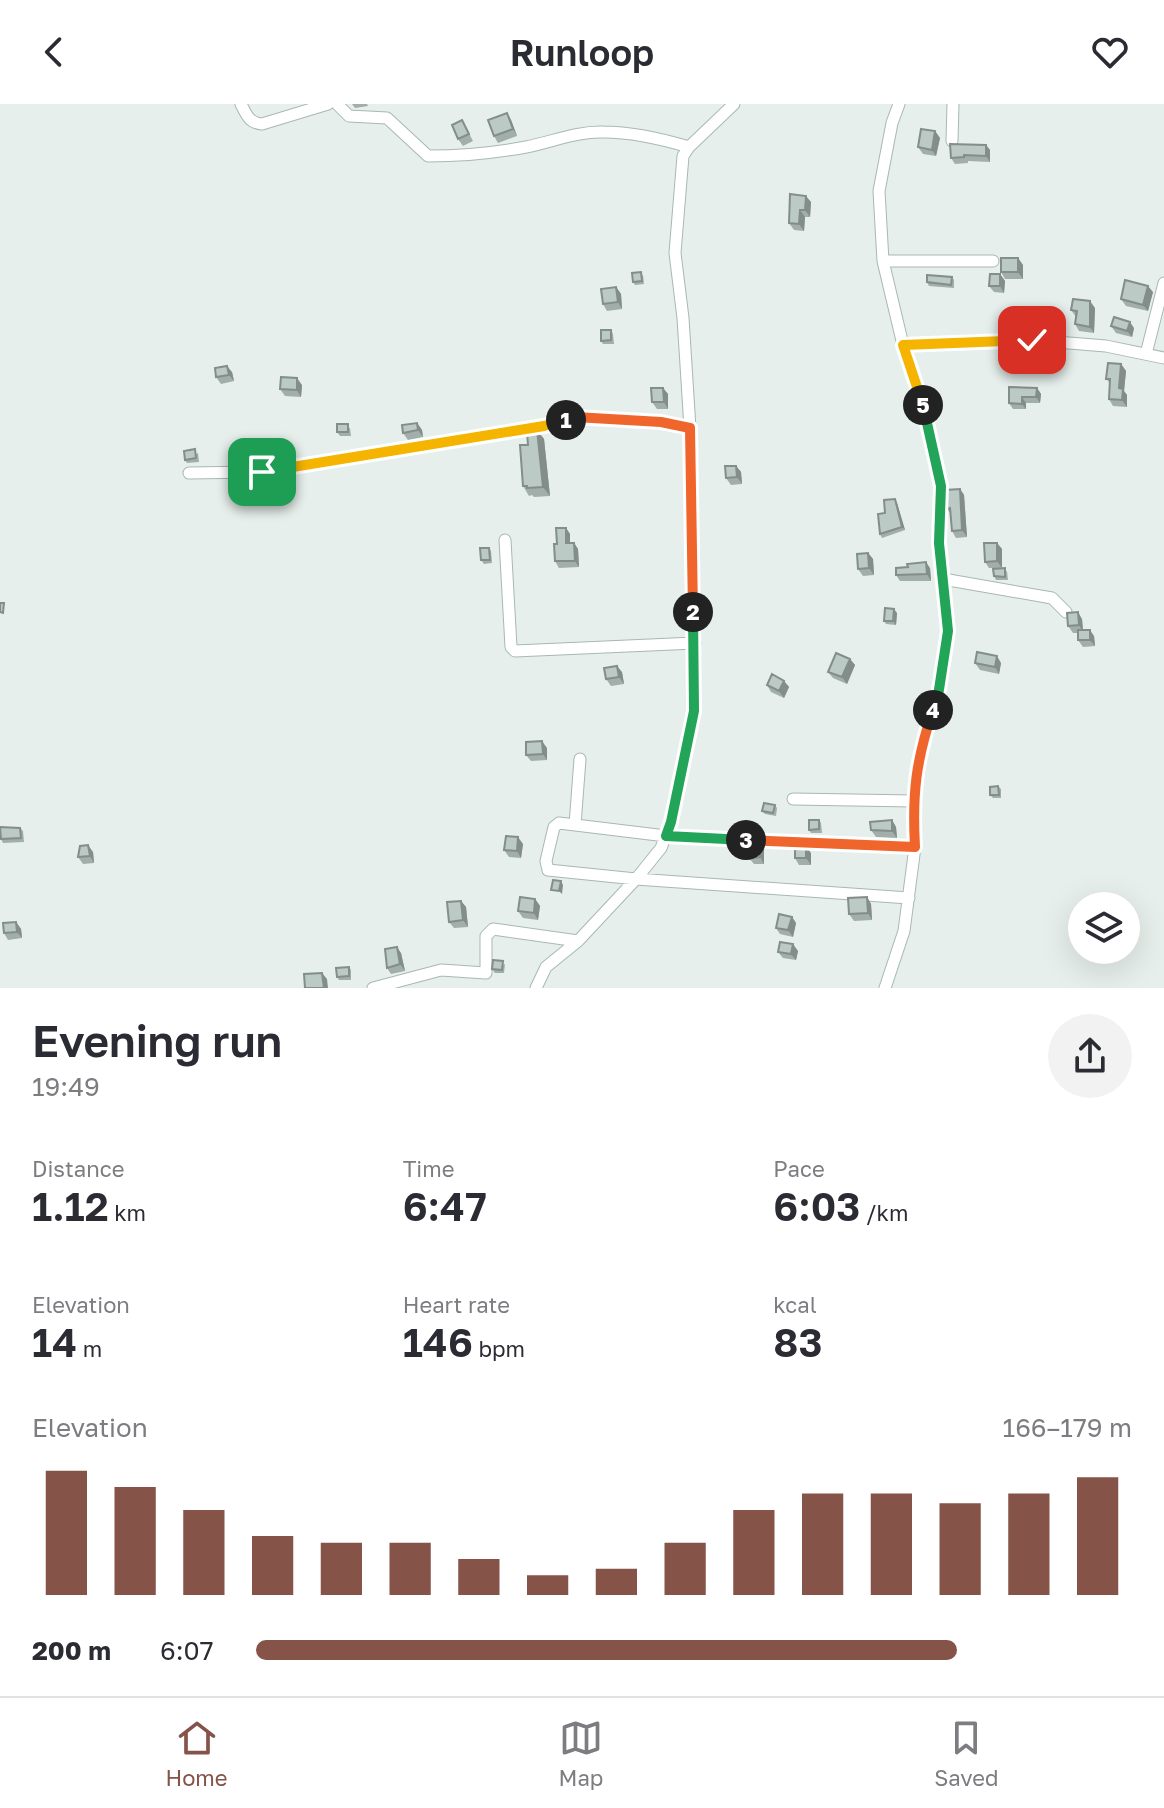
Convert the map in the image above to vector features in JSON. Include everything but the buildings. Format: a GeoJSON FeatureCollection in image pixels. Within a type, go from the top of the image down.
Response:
{"type":"FeatureCollection","features":[{"type":"Feature","properties":{"kind":"street"},"geometry":{"type":"LineString","coordinates":[[241,104],[254,124],[262,124],[328,104]]}},
{"type":"Feature","properties":{"kind":"street"},"geometry":{"type":"LineString","coordinates":[[337,104],[349,116],[387,118],[428,156],[527,147],[585,133],[603,132],[635,135],[689,147]]}},
{"type":"Feature","properties":{"kind":"street"},"geometry":{"type":"LineString","coordinates":[[536,988],[546,967],[578,941],[636,879],[661,848],[671,822],[694,711],[690,428],[683,318],[675,253],[683,156],[734,104]]}},
{"type":"Feature","properties":{"kind":"street"},"geometry":{"type":"LineString","coordinates":[[885,988],[904,931],[915,847],[913,801],[920,750],[938,696],[948,631],[939,543],[941,486],[928,423],[903,345],[883,261],[879,191],[892,123],[899,104]]}},
{"type":"Feature","properties":{"kind":"street"},"geometry":{"type":"LineString","coordinates":[[952,141],[953,104]]}},
{"type":"Feature","properties":{"kind":"street"},"geometry":{"type":"LineString","coordinates":[[883,261],[993,261]]}},
{"type":"Feature","properties":{"kind":"street"},"geometry":{"type":"LineString","coordinates":[[1146,354],[1164,283]]}},
{"type":"Feature","properties":{"kind":"street"},"geometry":{"type":"LineString","coordinates":[[903,345],[1032,340],[1106,346],[1164,358]]}},
{"type":"Feature","properties":{"kind":"street"},"geometry":{"type":"LineString","coordinates":[[189,473],[262,472],[544,426],[575,417],[661,422],[690,428]]}},
{"type":"Feature","properties":{"kind":"street"},"geometry":{"type":"LineString","coordinates":[[505,540],[511,647],[515,651],[695,643]]}},
{"type":"Feature","properties":{"kind":"street"},"geometry":{"type":"LineString","coordinates":[[943,579],[1052,598],[1066,612]]}},
{"type":"Feature","properties":{"kind":"street"},"geometry":{"type":"LineString","coordinates":[[575,825],[580,759]]}},
{"type":"Feature","properties":{"kind":"street"},"geometry":{"type":"LineString","coordinates":[[793,799],[913,801]]}},
{"type":"Feature","properties":{"kind":"street"},"geometry":{"type":"LineString","coordinates":[[909,898],[636,879],[548,870],[546,861],[554,827],[559,823],[666,836],[915,847]]}},
{"type":"Feature","properties":{"kind":"street"},"geometry":{"type":"LineString","coordinates":[[373,988],[441,970],[486,973],[486,936],[493,929],[578,941]]}},
{"type":"Feature","properties":{"kind":"route"},"geometry":{"type":"LineString","coordinates":[[262,472],[544,426],[575,417],[661,422],[690,428],[694,711],[666,836],[915,847],[913,801],[920,750],[938,696],[948,631],[939,543],[941,486],[928,423],[903,345],[1032,340]]}}]}
